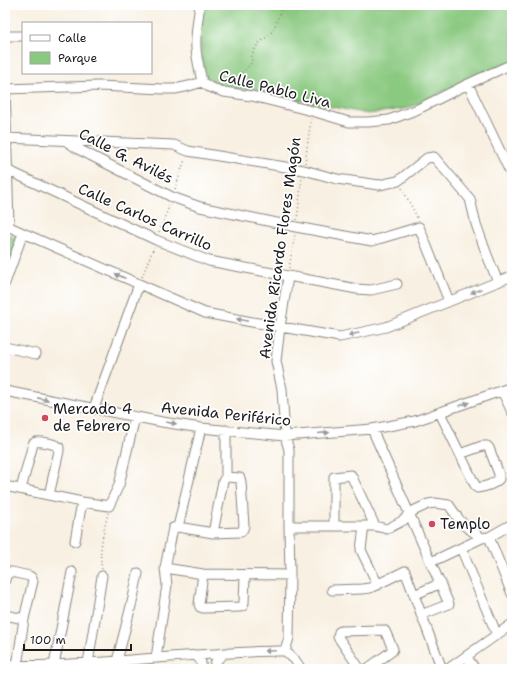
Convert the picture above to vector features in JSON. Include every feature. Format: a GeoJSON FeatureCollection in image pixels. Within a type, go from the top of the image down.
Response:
{"type":"FeatureCollection","features":[{"type":"Feature","properties":{"kind":"street","name":"Calle Pablo Liva"},"geometry":{"type":"LineString","coordinates":[[200,5],[197,21],[196,49],[202,82],[209,87],[224,92],[252,96],[312,111],[348,122],[389,120],[418,109],[512,64]]}},
{"type":"Feature","properties":{"kind":"street"},"geometry":{"type":"LineString","coordinates":[[5,36],[22,36]]}},
{"type":"Feature","properties":{"kind":"street"},"geometry":{"type":"LineString","coordinates":[[5,89],[99,86],[170,89],[202,82]]}},
{"type":"Feature","properties":{"kind":"street"},"geometry":{"type":"LineString","coordinates":[[5,84],[7,226],[205,313],[340,336],[386,327],[512,276]]}},
{"type":"Feature","properties":{"kind":"street"},"geometry":{"type":"LineString","coordinates":[[468,84],[512,176]]}},
{"type":"Feature","properties":{"kind":"street"},"geometry":{"type":"LineString","coordinates":[[6,138],[174,145],[188,151],[304,170],[337,179],[379,185],[398,181],[427,158],[434,157],[470,199],[476,224],[498,282]]}},
{"type":"Feature","properties":{"kind":"street","name":"Calle G. Avilés"},"geometry":{"type":"LineString","coordinates":[[66,141],[78,149],[172,197],[200,207],[372,241],[420,227]]}},
{"type":"Feature","properties":{"kind":"street","name":"Calle Carlos Carrillo"},"geometry":{"type":"LineString","coordinates":[[6,170],[156,240],[210,261],[357,289],[371,290],[397,284]]}},
{"type":"Feature","properties":{"kind":"street"},"geometry":{"type":"LineString","coordinates":[[420,227],[449,301]]}},
{"type":"Feature","properties":{"kind":"street"},"geometry":{"type":"LineString","coordinates":[[5,283],[23,234]]}},
{"type":"Feature","properties":{"kind":"street","name":"Avenida Ricardo Flores Magón"},"geometry":{"type":"LineString","coordinates":[[285,652],[289,638],[289,450],[285,436],[282,389],[276,361],[288,277]]}},
{"type":"Feature","properties":{"kind":"street"},"geometry":{"type":"LineString","coordinates":[[94,408],[139,284]]}},
{"type":"Feature","properties":{"kind":"street"},"geometry":{"type":"LineString","coordinates":[[5,347],[36,354]]}},
{"type":"Feature","properties":{"kind":"street","name":"Avenida Periférico"},"geometry":{"type":"LineString","coordinates":[[5,391],[135,417],[201,428],[285,436],[372,429],[415,421],[512,387]]}},
{"type":"Feature","properties":{"kind":"street"},"geometry":{"type":"LineString","coordinates":[[502,391],[512,412]]}},
{"type":"Feature","properties":{"kind":"street"},"geometry":{"type":"LineString","coordinates":[[440,412],[460,454],[475,485],[477,488],[481,488],[499,479],[499,474],[487,446],[482,446],[460,454]]}},
{"type":"Feature","properties":{"kind":"street"},"geometry":{"type":"LineString","coordinates":[[5,486],[82,502],[110,506],[119,485],[135,417]]}},
{"type":"Feature","properties":{"kind":"street"},"geometry":{"type":"LineString","coordinates":[[178,527],[201,428]]}},
{"type":"Feature","properties":{"kind":"street"},"geometry":{"type":"LineString","coordinates":[[372,429],[449,604],[421,615]]}},
{"type":"Feature","properties":{"kind":"street"},"geometry":{"type":"LineString","coordinates":[[213,533],[223,481],[226,477],[226,430]]}},
{"type":"Feature","properties":{"kind":"street"},"geometry":{"type":"LineString","coordinates":[[21,489],[34,442],[55,445],[59,447],[59,451],[49,495]]}},
{"type":"Feature","properties":{"kind":"street"},"geometry":{"type":"LineString","coordinates":[[334,525],[334,477],[351,474],[375,526]]}},
{"type":"Feature","properties":{"kind":"street"},"geometry":{"type":"LineString","coordinates":[[156,658],[167,585],[165,568],[174,528],[178,527],[213,533],[241,532],[244,530],[240,478],[226,477]]}},
{"type":"Feature","properties":{"kind":"street"},"geometry":{"type":"LineString","coordinates":[[75,541],[82,502]]}},
{"type":"Feature","properties":{"kind":"street"},"geometry":{"type":"LineString","coordinates":[[289,526],[375,526],[387,529],[404,520],[409,513],[428,504],[446,504],[452,508],[465,526],[485,538],[512,594]]}},
{"type":"Feature","properties":{"kind":"street"},"geometry":{"type":"LineString","coordinates":[[431,562],[485,538],[512,524]]}},
{"type":"Feature","properties":{"kind":"street"},"geometry":{"type":"LineString","coordinates":[[364,526],[362,550],[378,585]]}},
{"type":"Feature","properties":{"kind":"street"},"geometry":{"type":"LineString","coordinates":[[461,548],[497,635]]}},
{"type":"Feature","properties":{"kind":"street"},"geometry":{"type":"LineString","coordinates":[[165,568],[202,574],[290,575]]}},
{"type":"Feature","properties":{"kind":"street"},"geometry":{"type":"LineString","coordinates":[[332,590],[370,588],[405,571],[442,669]]}},
{"type":"Feature","properties":{"kind":"street"},"geometry":{"type":"LineString","coordinates":[[5,580],[7,574],[10,572],[29,576],[32,579],[33,584],[24,619],[17,666]]}},
{"type":"Feature","properties":{"kind":"street"},"geometry":{"type":"LineString","coordinates":[[54,665],[72,572]]}},
{"type":"Feature","properties":{"kind":"street"},"geometry":{"type":"LineString","coordinates":[[117,661],[138,573]]}},
{"type":"Feature","properties":{"kind":"street"},"geometry":{"type":"LineString","coordinates":[[202,574],[199,604],[200,607],[203,608],[240,608],[243,606],[245,575]]}},
{"type":"Feature","properties":{"kind":"street"},"geometry":{"type":"LineString","coordinates":[[88,663],[102,576]]}},
{"type":"Feature","properties":{"kind":"street"},"geometry":{"type":"LineString","coordinates":[[414,595],[440,584]]}},
{"type":"Feature","properties":{"kind":"street"},"geometry":{"type":"LineString","coordinates":[[5,615],[24,619]]}},
{"type":"Feature","properties":{"kind":"street"},"geometry":{"type":"LineString","coordinates":[[448,669],[512,624]]}},
{"type":"Feature","properties":{"kind":"street"},"geometry":{"type":"LineString","coordinates":[[360,669],[338,638],[339,632],[386,631],[393,649],[392,652],[367,669]]}},
{"type":"Feature","properties":{"kind":"street"},"geometry":{"type":"LineString","coordinates":[[5,665],[33,667],[195,654],[265,651],[285,652],[295,660],[302,669]]}},
{"type":"Feature","properties":{"kind":"street"},"geometry":{"type":"LineString","coordinates":[[214,669],[216,660],[226,653]]}},
{"type":"Feature","properties":{"kind":"street"},"geometry":{"type":"LineString","coordinates":[[195,654],[201,660],[202,666],[200,669]]}},
{"type":"Feature","properties":{"kind":"street"},"geometry":{"type":"LineString","coordinates":[[466,656],[475,669]]}},
{"type":"Feature","properties":{"kind":"street"},"geometry":{"type":"LineString","coordinates":[[5,665],[8,669]]}},
{"type":"Feature","properties":{"kind":"path"},"geometry":{"type":"LineString","coordinates":[[235,94],[232,89],[235,78],[252,62],[251,56],[258,44],[273,30],[282,5]]}},
{"type":"Feature","properties":{"kind":"path","name":"Avenida Ricardo Flores Magón"},"geometry":{"type":"LineString","coordinates":[[288,277],[312,111]]}},
{"type":"Feature","properties":{"kind":"path"},"geometry":{"type":"LineString","coordinates":[[139,284],[188,151]]}},
{"type":"Feature","properties":{"kind":"path"},"geometry":{"type":"LineString","coordinates":[[398,181],[415,213],[420,227]]}},
{"type":"Feature","properties":{"kind":"path"},"geometry":{"type":"LineString","coordinates":[[102,576],[100,559],[104,531],[110,506]]}},
{"type":"Feature","properties":{"kind":"green space"},"geometry":{"type":"Polygon","coordinates":[[[202,5],[512,5],[512,62],[459,84],[409,108],[368,114],[244,89],[228,88],[206,77],[201,52],[200,26],[202,5]]]}},
{"type":"Feature","properties":{"kind":"green space"},"geometry":{"type":"Polygon","coordinates":[[[5,233],[19,240],[5,276],[5,233]]]}},
{"type":"Feature","properties":{"kind":"place","name":"Mercado 4 de Febrero"},"geometry":{"type":"Point","coordinates":[45,418]}},
{"type":"Feature","properties":{"kind":"place","name":"Templo"},"geometry":{"type":"Point","coordinates":[432,524]}}]}
